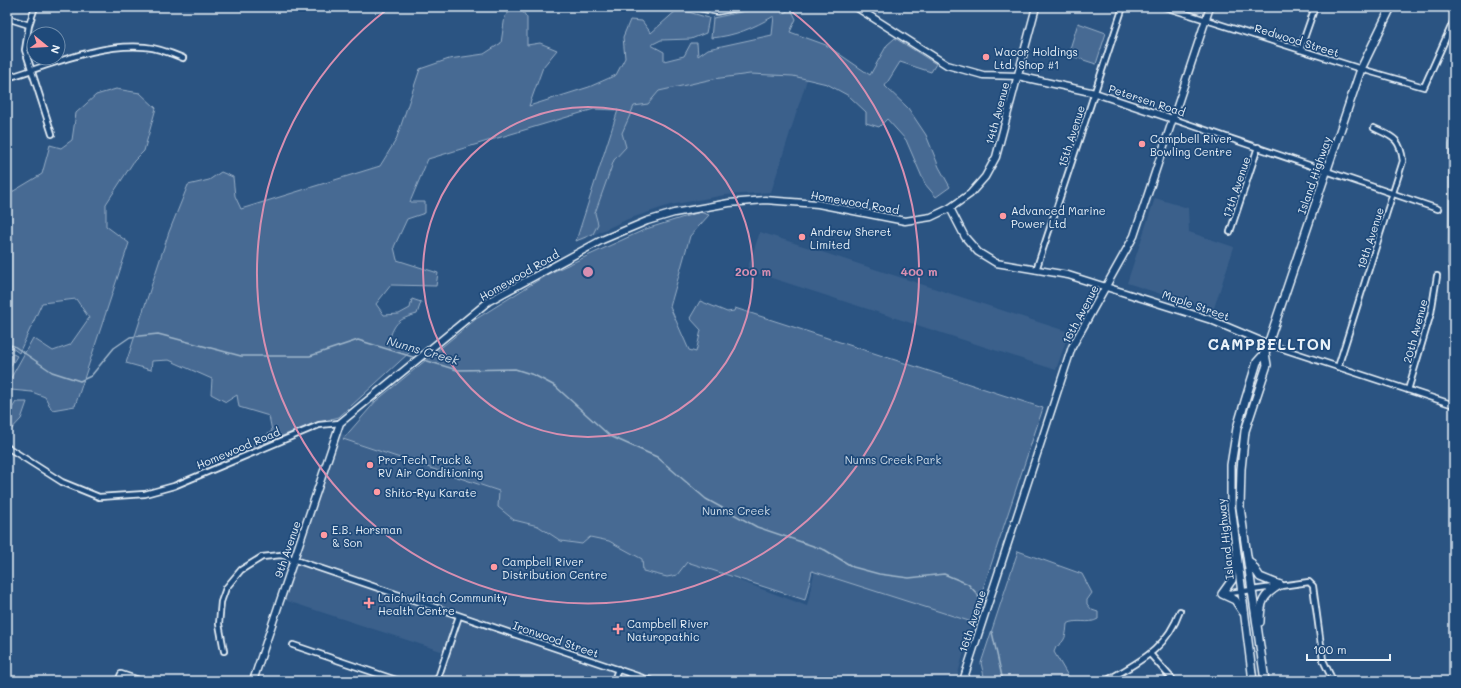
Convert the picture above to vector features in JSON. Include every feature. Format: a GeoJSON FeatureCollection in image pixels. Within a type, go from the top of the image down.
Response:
{"type":"FeatureCollection","features":[{"type":"Feature","properties":{"kind":"main road","name":"Island Highway"},"geometry":{"type":"LineString","coordinates":[[1253,681],[1231,506],[1231,465],[1237,428],[1257,362],[1265,353],[1361,69],[1391,7]]}},
{"type":"Feature","properties":{"kind":"main road","name":"Island Highway"},"geometry":{"type":"LineString","coordinates":[[1265,353],[1267,365],[1245,431],[1240,468],[1240,507],[1265,681]]}},
{"type":"Feature","properties":{"kind":"main road"},"geometry":{"type":"LineString","coordinates":[[1231,506],[1233,574],[1230,584],[1222,594],[1237,603],[1245,618]]}},
{"type":"Feature","properties":{"kind":"main road"},"geometry":{"type":"LineString","coordinates":[[1247,556],[1260,577],[1280,585]]}},
{"type":"Feature","properties":{"kind":"main road"},"geometry":{"type":"LineString","coordinates":[[1261,656],[1261,604],[1266,595],[1280,585]]}},
{"type":"Feature","properties":{"kind":"street"},"geometry":{"type":"LineString","coordinates":[[35,7],[29,25],[25,50],[52,134]]}},
{"type":"Feature","properties":{"kind":"street"},"geometry":{"type":"LineString","coordinates":[[697,7],[717,11],[739,7]]}},
{"type":"Feature","properties":{"kind":"street","name":"Petersen Road"},"geometry":{"type":"LineString","coordinates":[[856,7],[947,64],[983,75],[1018,76],[1094,93],[1327,170],[1438,209]]}},
{"type":"Feature","properties":{"kind":"street","name":"14th Avenue"},"geometry":{"type":"LineString","coordinates":[[950,208],[971,193],[985,177],[996,157],[1036,7]]}},
{"type":"Feature","properties":{"kind":"street","name":"15th Avenue"},"geometry":{"type":"LineString","coordinates":[[1036,270],[1123,7]]}},
{"type":"Feature","properties":{"kind":"street","name":"Redwood Street"},"geometry":{"type":"LineString","coordinates":[[1165,7],[1361,69],[1424,87],[1454,20]]}},
{"type":"Feature","properties":{"kind":"street","name":"16th Avenue"},"geometry":{"type":"LineString","coordinates":[[963,681],[1072,347],[1134,236],[1210,7]]}},
{"type":"Feature","properties":{"kind":"street"},"geometry":{"type":"LineString","coordinates":[[1300,50],[1315,7]]}},
{"type":"Feature","properties":{"kind":"street"},"geometry":{"type":"LineString","coordinates":[[7,18],[29,25]]}},
{"type":"Feature","properties":{"kind":"street"},"geometry":{"type":"LineString","coordinates":[[7,78],[105,48],[125,46],[146,47],[164,51],[183,58]]}},
{"type":"Feature","properties":{"kind":"street","name":"19th Avenue"},"geometry":{"type":"LineString","coordinates":[[1338,367],[1403,161],[1401,148],[1394,137],[1374,128]]}},
{"type":"Feature","properties":{"kind":"street","name":"17th Avenue"},"geometry":{"type":"LineString","coordinates":[[1230,232],[1258,147]]}},
{"type":"Feature","properties":{"kind":"street","name":"Homewood Road"},"geometry":{"type":"LineString","coordinates":[[7,447],[62,482],[99,497],[145,494],[174,486],[319,425],[340,423],[489,301],[602,240],[646,221],[674,213],[729,203],[765,200],[818,204],[905,221],[931,217],[950,208]]}},
{"type":"Feature","properties":{"kind":"street","name":"Maple Street"},"geometry":{"type":"LineString","coordinates":[[950,208],[965,237],[978,252],[996,263],[1068,275],[1106,286],[1211,320],[1268,344],[1454,405]]}},
{"type":"Feature","properties":{"kind":"street","name":"20th Avenue"},"geometry":{"type":"LineString","coordinates":[[1408,390],[1431,313],[1437,276]]}},
{"type":"Feature","properties":{"kind":"street","name":"9th Avenue"},"geometry":{"type":"LineString","coordinates":[[253,681],[340,423]]}},
{"type":"Feature","properties":{"kind":"street","name":"Ironwood Street"},"geometry":{"type":"LineString","coordinates":[[224,651],[219,616],[221,602],[230,583],[241,570],[262,557],[282,555],[652,681]]}},
{"type":"Feature","properties":{"kind":"street"},"geometry":{"type":"LineString","coordinates":[[1222,594],[1310,582],[1313,586],[1323,660],[1333,681]]}},
{"type":"Feature","properties":{"kind":"street"},"geometry":{"type":"LineString","coordinates":[[1106,681],[1150,654],[1170,633],[1180,611]]}},
{"type":"Feature","properties":{"kind":"street"},"geometry":{"type":"LineString","coordinates":[[436,681],[459,616]]}},
{"type":"Feature","properties":{"kind":"street"},"geometry":{"type":"LineString","coordinates":[[293,645],[399,681]]}},
{"type":"Feature","properties":{"kind":"street"},"geometry":{"type":"LineString","coordinates":[[1150,654],[1174,681]]}},
{"type":"Feature","properties":{"kind":"street"},"geometry":{"type":"LineString","coordinates":[[614,681],[618,669]]}},
{"type":"Feature","properties":{"kind":"street"},"geometry":{"type":"LineString","coordinates":[[118,681],[120,674],[142,681]]}},
{"type":"Feature","properties":{"kind":"shaded area"},"geometry":{"type":"Polygon","coordinates":[[[710,66],[811,67],[771,192],[725,195],[670,205],[628,219],[580,241],[629,92],[710,66]]]}},
{"type":"Feature","properties":{"kind":"shaded area"},"geometry":{"type":"Polygon","coordinates":[[[1454,129],[1454,306],[1448,263],[1449,144],[1454,129]]]}},
{"type":"Feature","properties":{"kind":"shaded area"},"geometry":{"type":"Polygon","coordinates":[[[1155,198],[1188,208],[1189,232],[1234,247],[1213,311],[1127,283],[1155,198]]]}},
{"type":"Feature","properties":{"kind":"shaded area"},"geometry":{"type":"Polygon","coordinates":[[[760,232],[1069,332],[1056,370],[747,270],[760,232]]]}},
{"type":"Feature","properties":{"kind":"shaded area"},"geometry":{"type":"Polygon","coordinates":[[[337,432],[536,504],[807,606],[817,560],[972,622],[956,681],[440,681],[447,653],[281,599],[337,432]]]}},
{"type":"Feature","properties":{"kind":"green space"},"geometry":{"type":"Polygon","coordinates":[[[515,7],[520,7],[527,18],[527,45],[540,43],[557,50],[543,67],[529,106],[589,87],[616,75],[625,58],[623,37],[630,20],[642,21],[651,33],[678,9],[709,18],[706,33],[691,39],[661,40],[651,45],[664,52],[664,61],[684,56],[691,43],[697,43],[698,56],[708,49],[772,35],[774,16],[744,31],[711,38],[713,18],[765,7],[784,7],[781,9],[782,14],[791,9],[796,19],[790,32],[826,45],[870,75],[887,45],[895,38],[936,64],[931,72],[900,62],[885,86],[908,108],[926,135],[939,167],[950,187],[936,197],[925,184],[906,140],[887,119],[879,127],[866,123],[866,112],[849,96],[827,84],[793,76],[750,74],[713,79],[659,91],[648,104],[634,106],[622,133],[626,147],[614,160],[595,213],[598,224],[593,234],[576,241],[618,110],[594,109],[428,159],[410,202],[425,202],[425,213],[407,219],[394,247],[397,260],[438,273],[436,286],[391,285],[376,304],[384,315],[399,314],[410,308],[412,299],[421,302],[417,314],[398,322],[393,329],[389,340],[410,352],[339,417],[312,424],[245,451],[272,431],[269,416],[239,407],[237,395],[226,402],[211,394],[212,379],[169,360],[152,361],[151,370],[126,363],[169,232],[188,185],[209,180],[221,172],[233,177],[235,196],[241,209],[380,166],[396,140],[420,69],[449,59],[484,54],[501,43],[505,16],[515,7]]]}},
{"type":"Feature","properties":{"kind":"green space"},"geometry":{"type":"Polygon","coordinates":[[[1078,23],[1106,33],[1096,64],[1068,55],[1078,23]]]}},
{"type":"Feature","properties":{"kind":"green space"},"geometry":{"type":"Polygon","coordinates":[[[116,89],[140,93],[156,108],[144,151],[134,161],[106,204],[106,226],[129,243],[75,406],[52,410],[45,397],[32,392],[11,390],[7,397],[7,385],[33,338],[53,351],[70,345],[89,318],[76,299],[42,303],[19,353],[8,345],[7,195],[42,174],[50,145],[61,148],[72,140],[76,113],[96,95],[116,89]]]}},
{"type":"Feature","properties":{"kind":"green space","name":"Nunns Creek Park"},"geometry":{"type":"Polygon","coordinates":[[[700,212],[709,215],[690,236],[670,307],[689,350],[696,352],[701,330],[690,318],[700,301],[727,312],[734,311],[735,308],[1043,408],[972,622],[812,571],[805,600],[687,562],[677,575],[667,577],[643,571],[642,559],[609,541],[590,537],[582,544],[561,541],[538,526],[514,520],[498,507],[499,491],[343,439],[376,401],[476,319],[548,274],[646,229],[700,212]]]}},
{"type":"Feature","properties":{"kind":"green space"},"geometry":{"type":"Polygon","coordinates":[[[7,351],[17,356],[7,372],[7,351]]]}},
{"type":"Feature","properties":{"kind":"green space"},"geometry":{"type":"Polygon","coordinates":[[[16,402],[27,402],[21,419],[7,434],[7,416],[16,402]]]}},
{"type":"Feature","properties":{"kind":"green space"},"geometry":{"type":"Polygon","coordinates":[[[1018,551],[1082,574],[1092,593],[1087,600],[1087,604],[1092,610],[1098,612],[1098,619],[1094,621],[1071,622],[1067,624],[1065,637],[1056,647],[1054,652],[1071,681],[985,681],[981,663],[1018,551]]]}},
{"type":"Feature","properties":{"kind":"waterway","name":"Nunns Creek"},"geometry":{"type":"LineString","coordinates":[[7,344],[14,346],[52,372],[80,381],[91,376],[114,348],[130,337],[158,334],[241,356],[310,356],[358,340],[416,358]]}},
{"type":"Feature","properties":{"kind":"waterway","name":"Nunns Creek"},"geometry":{"type":"LineString","coordinates":[[421,359],[457,370],[515,369],[534,375],[555,386],[610,436],[657,457],[706,499],[757,527],[825,550],[853,567],[879,574],[909,578],[944,574],[968,584],[978,595],[982,610]]}},
{"type":"Feature","properties":{"kind":"waterway","name":"Nunns Creek"},"geometry":{"type":"LineString","coordinates":[[992,632],[1003,681]]}},
{"type":"Feature","properties":{"kind":"place","name":"Wacor Holdings Ltd. Shop #1"},"geometry":{"type":"Point","coordinates":[986,57]}},
{"type":"Feature","properties":{"kind":"place","name":"Campbell River Bowling Centre"},"geometry":{"type":"Point","coordinates":[1142,144]}},
{"type":"Feature","properties":{"kind":"place","name":"Advanced Marine Power Ltd"},"geometry":{"type":"Point","coordinates":[1003,216]}},
{"type":"Feature","properties":{"kind":"place","name":"Andrew Sheret Limited"},"geometry":{"type":"Point","coordinates":[802,237]}},
{"type":"Feature","properties":{"kind":"place","name":"Pro-Tech Truck & RV Air Conditioning"},"geometry":{"type":"Point","coordinates":[370,465]}},
{"type":"Feature","properties":{"kind":"place","name":"Shito-Ryu Karate"},"geometry":{"type":"Point","coordinates":[377,492]}},
{"type":"Feature","properties":{"kind":"place","name":"E.B. Horsman & Son"},"geometry":{"type":"Point","coordinates":[324,535]}},
{"type":"Feature","properties":{"kind":"place","name":"Campbell River Distribution Centre"},"geometry":{"type":"Point","coordinates":[494,567]}},
{"type":"Feature","properties":{"kind":"place","name":"Laichwiltach Community Health Centre"},"geometry":{"type":"Point","coordinates":[369,603]}},
{"type":"Feature","properties":{"kind":"place","name":"Campbell River Naturopathic"},"geometry":{"type":"Point","coordinates":[618,629]}},
{"type":"Feature","properties":{"kind":"district","name":"CAMPBELLTON"},"geometry":{"type":"Point","coordinates":[1270,344]}}]}
